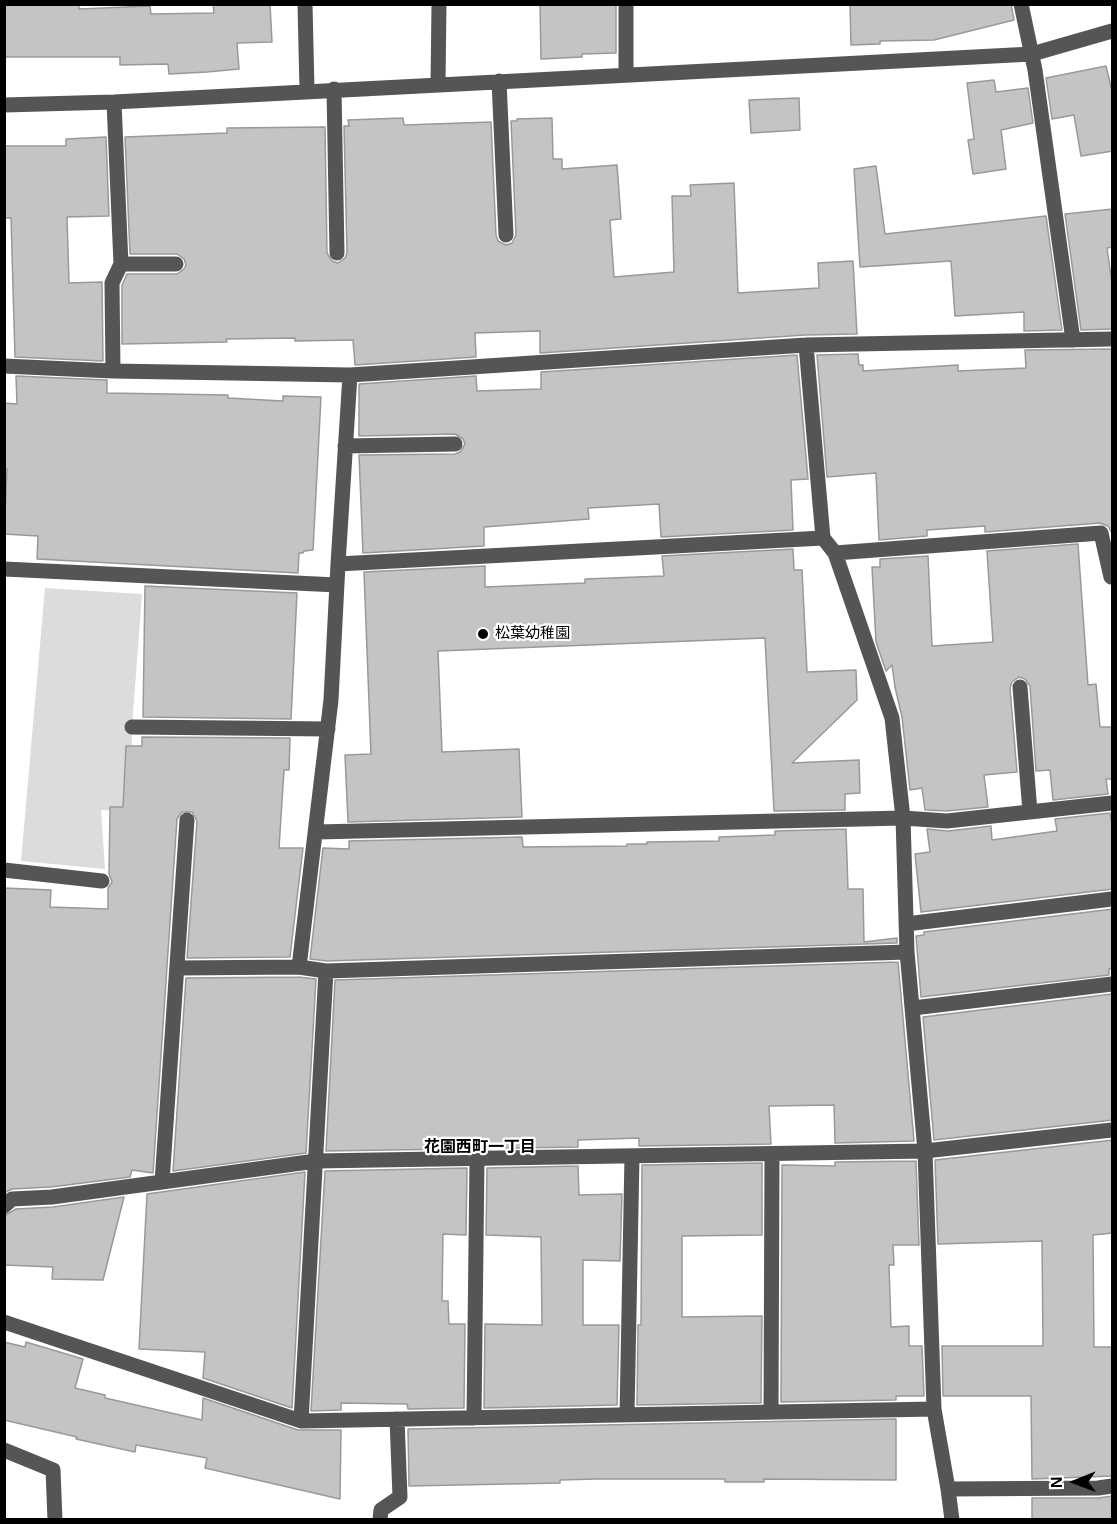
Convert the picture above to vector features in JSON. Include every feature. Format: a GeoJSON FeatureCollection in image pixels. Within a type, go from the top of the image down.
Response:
{"type":"FeatureCollection","features":[{"type":"Feature","properties":{"kind":"street"},"geometry":{"type":"LineString","coordinates":[[305,4],[307,90]]}},
{"type":"Feature","properties":{"kind":"street"},"geometry":{"type":"LineString","coordinates":[[438,84],[439,4]]}},
{"type":"Feature","properties":{"kind":"street"},"geometry":{"type":"LineString","coordinates":[[626,4],[626,74]]}},
{"type":"Feature","properties":{"kind":"street"},"geometry":{"type":"LineString","coordinates":[[1021,4],[1032,54],[1073,340]]}},
{"type":"Feature","properties":{"kind":"street"},"geometry":{"type":"LineString","coordinates":[[4,105],[114,102],[307,90],[1032,54],[1113,31]]}},
{"type":"Feature","properties":{"kind":"street"},"geometry":{"type":"LineString","coordinates":[[500,81],[506,235]]}},
{"type":"Feature","properties":{"kind":"street"},"geometry":{"type":"LineString","coordinates":[[334,89],[337,254]]}},
{"type":"Feature","properties":{"kind":"street"},"geometry":{"type":"LineString","coordinates":[[113,371],[112,283],[121,264],[114,102]]}},
{"type":"Feature","properties":{"kind":"street"},"geometry":{"type":"LineString","coordinates":[[121,264],[176,264]]}},
{"type":"Feature","properties":{"kind":"street"},"geometry":{"type":"LineString","coordinates":[[4,366],[113,371],[350,375],[806,345],[1113,339]]}},
{"type":"Feature","properties":{"kind":"street"},"geometry":{"type":"LineString","coordinates":[[806,345],[823,538],[835,553],[892,718],[903,819],[907,952],[926,1151],[934,1409],[952,1520]]}},
{"type":"Feature","properties":{"kind":"street"},"geometry":{"type":"LineString","coordinates":[[299,967],[328,729],[350,375]]}},
{"type":"Feature","properties":{"kind":"street"},"geometry":{"type":"LineString","coordinates":[[345,446],[455,444]]}},
{"type":"Feature","properties":{"kind":"street"},"geometry":{"type":"LineString","coordinates":[[835,553],[1101,533],[1112,580]]}},
{"type":"Feature","properties":{"kind":"street"},"geometry":{"type":"LineString","coordinates":[[338,564],[823,538]]}},
{"type":"Feature","properties":{"kind":"street"},"geometry":{"type":"LineString","coordinates":[[4,569],[337,585]]}},
{"type":"Feature","properties":{"kind":"street"},"geometry":{"type":"LineString","coordinates":[[1020,687],[1030,812]]}},
{"type":"Feature","properties":{"kind":"street"},"geometry":{"type":"LineString","coordinates":[[132,727],[328,729]]}},
{"type":"Feature","properties":{"kind":"street"},"geometry":{"type":"LineString","coordinates":[[317,832],[903,819],[947,821],[1113,803]]}},
{"type":"Feature","properties":{"kind":"street"},"geometry":{"type":"LineString","coordinates":[[162,1182],[187,820]]}},
{"type":"Feature","properties":{"kind":"street"},"geometry":{"type":"LineString","coordinates":[[4,870],[102,880]]}},
{"type":"Feature","properties":{"kind":"street"},"geometry":{"type":"LineString","coordinates":[[906,924],[1113,899]]}},
{"type":"Feature","properties":{"kind":"street"},"geometry":{"type":"LineString","coordinates":[[177,968],[299,967],[326,971],[907,952]]}},
{"type":"Feature","properties":{"kind":"street"},"geometry":{"type":"LineString","coordinates":[[301,1421],[326,971]]}},
{"type":"Feature","properties":{"kind":"street"},"geometry":{"type":"LineString","coordinates":[[913,1008],[1113,984]]}},
{"type":"Feature","properties":{"kind":"street"},"geometry":{"type":"LineString","coordinates":[[4,1206],[12,1199],[52,1197],[316,1161],[926,1151],[1113,1130]]}},
{"type":"Feature","properties":{"kind":"street"},"geometry":{"type":"LineString","coordinates":[[771,1412],[772,1154]]}},
{"type":"Feature","properties":{"kind":"street"},"geometry":{"type":"LineString","coordinates":[[627,1415],[632,1156]]}},
{"type":"Feature","properties":{"kind":"street"},"geometry":{"type":"LineString","coordinates":[[474,1418],[477,1158]]}},
{"type":"Feature","properties":{"kind":"street"},"geometry":{"type":"LineString","coordinates":[[4,1322],[301,1421],[934,1409]]}},
{"type":"Feature","properties":{"kind":"street"},"geometry":{"type":"LineString","coordinates":[[381,1520],[381,1510],[400,1497],[397,1419]]}},
{"type":"Feature","properties":{"kind":"street"},"geometry":{"type":"LineString","coordinates":[[4,1450],[53,1470],[55,1520]]}},
{"type":"Feature","properties":{"kind":"street"},"geometry":{"type":"LineString","coordinates":[[948,1489],[1113,1486]]}},
{"type":"Feature","properties":{"kind":"shaded area"},"geometry":{"type":"Polygon","coordinates":[[[45,588],[142,594],[132,727],[131,812],[101,810],[105,869],[21,861],[45,588]]]}},
{"type":"Feature","properties":{"kind":"building"},"geometry":{"type":"Polygon","coordinates":[[[4,4],[79,4],[79,9],[150,6],[151,14],[214,13],[213,4],[270,4],[272,42],[237,43],[239,69],[207,72],[169,74],[168,64],[120,65],[120,57],[4,57],[4,4]]]}},
{"type":"Feature","properties":{"kind":"building"},"geometry":{"type":"Polygon","coordinates":[[[540,4],[616,4],[616,53],[541,59],[540,4]]]}},
{"type":"Feature","properties":{"kind":"building"},"geometry":{"type":"Polygon","coordinates":[[[850,4],[1011,4],[1014,20],[934,40],[880,41],[880,44],[851,45],[850,4]]]}},
{"type":"Feature","properties":{"kind":"building"},"geometry":{"type":"Polygon","coordinates":[[[1106,66],[1113,95],[1113,151],[1081,156],[1074,115],[1052,119],[1046,78],[1106,66]]]}},
{"type":"Feature","properties":{"kind":"building"},"geometry":{"type":"Polygon","coordinates":[[[994,80],[996,92],[1028,88],[1033,123],[1001,130],[1006,169],[973,174],[968,140],[974,139],[967,83],[994,80]]]}},
{"type":"Feature","properties":{"kind":"building"},"geometry":{"type":"Polygon","coordinates":[[[799,98],[800,130],[751,133],[749,100],[799,98]]]}},
{"type":"Feature","properties":{"kind":"building"},"geometry":{"type":"Polygon","coordinates":[[[403,118],[404,125],[491,122],[496,235],[498,241],[506,245],[512,243],[516,235],[511,121],[552,118],[553,159],[562,159],[562,169],[617,165],[621,219],[610,220],[614,277],[674,272],[672,196],[691,196],[690,185],[734,183],[738,293],[819,288],[818,263],[853,261],[857,334],[805,335],[540,353],[540,331],[475,333],[476,357],[355,365],[353,340],[226,339],[227,342],[122,344],[122,285],[127,274],[177,274],[186,265],[184,259],[177,254],[130,254],[125,137],[227,133],[227,128],[325,127],[327,253],[332,261],[338,263],[345,258],[347,253],[344,126],[349,126],[348,120],[403,118]]]}},
{"type":"Feature","properties":{"kind":"building"},"geometry":{"type":"Polygon","coordinates":[[[106,137],[109,216],[67,217],[69,283],[102,282],[103,361],[15,357],[11,218],[4,218],[4,146],[66,146],[66,139],[106,137]]]}},
{"type":"Feature","properties":{"kind":"building"},"geometry":{"type":"Polygon","coordinates":[[[876,166],[885,234],[1046,216],[1062,330],[1024,331],[1024,312],[955,316],[951,261],[860,267],[854,169],[876,166]]]}},
{"type":"Feature","properties":{"kind":"building"},"geometry":{"type":"Polygon","coordinates":[[[1113,209],[1113,247],[1107,248],[1113,291],[1113,329],[1081,330],[1065,214],[1113,209]]]}},
{"type":"Feature","properties":{"kind":"building"},"geometry":{"type":"Polygon","coordinates":[[[1113,349],[1113,535],[1108,526],[1100,523],[985,532],[985,526],[927,530],[927,536],[879,540],[876,473],[827,477],[817,355],[858,354],[859,365],[863,365],[863,371],[958,365],[958,371],[1026,368],[1025,350],[1113,349]]]}},
{"type":"Feature","properties":{"kind":"building"},"geometry":{"type":"Polygon","coordinates":[[[797,355],[808,479],[791,480],[793,530],[661,537],[659,504],[588,508],[589,519],[484,527],[484,546],[363,553],[359,455],[455,454],[460,452],[465,444],[463,439],[455,434],[359,436],[359,384],[476,376],[477,391],[541,389],[541,372],[797,355]]]}},
{"type":"Feature","properties":{"kind":"building"},"geometry":{"type":"Polygon","coordinates":[[[16,376],[107,380],[107,393],[228,395],[228,398],[283,401],[283,396],[321,397],[313,550],[299,553],[298,573],[37,559],[38,536],[4,534],[7,469],[4,468],[4,403],[17,404],[16,376]]]}},
{"type":"Feature","properties":{"kind":"building"},"geometry":{"type":"Polygon","coordinates":[[[1078,544],[1088,685],[1096,684],[1100,727],[1113,727],[1113,779],[1106,779],[1108,794],[1053,800],[1050,770],[1036,771],[1030,686],[1025,679],[1019,677],[1012,682],[1010,688],[1017,772],[984,775],[988,807],[947,811],[925,810],[922,788],[910,790],[902,717],[892,665],[886,671],[876,642],[872,567],[880,567],[880,559],[928,556],[932,646],[993,642],[987,551],[1078,544]]]}},
{"type":"Feature","properties":{"kind":"building"},"geometry":{"type":"Polygon","coordinates":[[[793,549],[794,570],[802,570],[807,672],[856,670],[857,700],[792,763],[859,760],[860,793],[845,794],[845,810],[774,811],[765,638],[438,651],[442,752],[519,749],[522,817],[348,822],[345,755],[371,754],[364,572],[485,566],[485,587],[585,583],[585,579],[664,576],[662,556],[793,549]]]}},
{"type":"Feature","properties":{"kind":"building"},"geometry":{"type":"Polygon","coordinates":[[[145,586],[297,593],[291,719],[143,717],[145,586]]]}},
{"type":"Feature","properties":{"kind":"building"},"geometry":{"type":"Polygon","coordinates":[[[142,737],[290,738],[289,770],[284,770],[279,848],[303,848],[290,957],[187,958],[197,821],[192,812],[182,812],[177,819],[153,1173],[132,1170],[130,1177],[51,1187],[12,1189],[4,1193],[4,888],[51,890],[50,907],[108,909],[108,888],[112,882],[109,874],[110,807],[123,807],[126,746],[142,746],[142,737]]]}},
{"type":"Feature","properties":{"kind":"building"},"geometry":{"type":"Polygon","coordinates":[[[1110,813],[1113,831],[1113,889],[921,912],[915,854],[930,852],[927,829],[948,831],[991,826],[992,840],[1057,831],[1055,819],[1110,813]]]}},
{"type":"Feature","properties":{"kind":"building"},"geometry":{"type":"Polygon","coordinates":[[[846,829],[848,889],[863,889],[864,942],[897,938],[897,943],[327,961],[310,959],[323,848],[349,849],[349,841],[522,837],[523,847],[627,846],[627,844],[647,844],[647,842],[719,841],[719,837],[775,835],[775,831],[846,829]]]}},
{"type":"Feature","properties":{"kind":"building"},"geometry":{"type":"Polygon","coordinates":[[[1113,909],[1113,968],[1109,969],[1109,975],[921,997],[916,936],[924,935],[924,932],[1113,909]]]}},
{"type":"Feature","properties":{"kind":"building"},"geometry":{"type":"Polygon","coordinates":[[[898,962],[914,1141],[835,1143],[834,1105],[769,1106],[771,1144],[639,1146],[639,1138],[578,1140],[578,1147],[326,1151],[335,980],[898,962]]]}},
{"type":"Feature","properties":{"kind":"building"},"geometry":{"type":"Polygon","coordinates":[[[298,977],[316,979],[306,1153],[173,1171],[186,978],[298,977]]]}},
{"type":"Feature","properties":{"kind":"building"},"geometry":{"type":"Polygon","coordinates":[[[1112,994],[1113,1120],[934,1140],[923,1017],[1112,994]]]}},
{"type":"Feature","properties":{"kind":"building"},"geometry":{"type":"Polygon","coordinates":[[[1113,1140],[1113,1233],[1093,1235],[1094,1347],[1113,1347],[1113,1476],[1032,1479],[1031,1396],[943,1396],[942,1346],[1043,1346],[1042,1241],[938,1244],[935,1160],[1113,1140]]]}},
{"type":"Feature","properties":{"kind":"building"},"geometry":{"type":"Polygon","coordinates":[[[916,1161],[919,1245],[893,1245],[894,1265],[889,1265],[891,1327],[909,1326],[909,1346],[922,1346],[924,1396],[896,1396],[896,1400],[781,1402],[782,1165],[835,1166],[835,1162],[916,1161]]]}},
{"type":"Feature","properties":{"kind":"building"},"geometry":{"type":"Polygon","coordinates":[[[762,1163],[762,1235],[682,1236],[682,1317],[762,1316],[761,1403],[637,1405],[638,1325],[641,1325],[642,1165],[762,1163]]]}},
{"type":"Feature","properties":{"kind":"building"},"geometry":{"type":"Polygon","coordinates":[[[578,1166],[579,1195],[622,1194],[620,1261],[583,1260],[583,1325],[619,1325],[617,1405],[484,1408],[485,1324],[542,1325],[541,1237],[486,1235],[487,1168],[578,1166]]]}},
{"type":"Feature","properties":{"kind":"building"},"geometry":{"type":"Polygon","coordinates":[[[467,1168],[466,1235],[443,1234],[442,1301],[448,1301],[449,1324],[465,1324],[464,1408],[408,1409],[407,1404],[341,1403],[341,1410],[311,1411],[325,1171],[467,1168]]]}},
{"type":"Feature","properties":{"kind":"building"},"geometry":{"type":"Polygon","coordinates":[[[305,1172],[292,1408],[203,1378],[205,1352],[139,1349],[147,1194],[305,1172]]]}},
{"type":"Feature","properties":{"kind":"building"},"geometry":{"type":"Polygon","coordinates":[[[124,1197],[103,1280],[52,1279],[53,1267],[4,1265],[4,1216],[16,1209],[53,1207],[124,1197]]]}},
{"type":"Feature","properties":{"kind":"building"},"geometry":{"type":"Polygon","coordinates":[[[4,1342],[25,1347],[26,1342],[83,1359],[75,1388],[105,1395],[105,1398],[202,1420],[203,1398],[298,1430],[341,1430],[340,1499],[205,1468],[207,1458],[136,1445],[135,1452],[4,1420],[4,1342]]]}},
{"type":"Feature","properties":{"kind":"building"},"geometry":{"type":"Polygon","coordinates":[[[896,1419],[896,1480],[764,1479],[764,1482],[725,1482],[725,1479],[596,1479],[560,1480],[560,1483],[409,1486],[408,1429],[896,1419]]]}},
{"type":"Feature","properties":{"kind":"building"},"geometry":{"type":"Polygon","coordinates":[[[1113,1496],[1113,1520],[1032,1520],[1032,1498],[1113,1496]]]}},
{"type":"Feature","properties":{"kind":"place","name":"松葉幼稚園"},"geometry":{"type":"Point","coordinates":[483,634]}},
{"type":"Feature","properties":{"kind":"district","name":"花園西町一丁目"},"geometry":{"type":"Point","coordinates":[480,1148]}}]}
